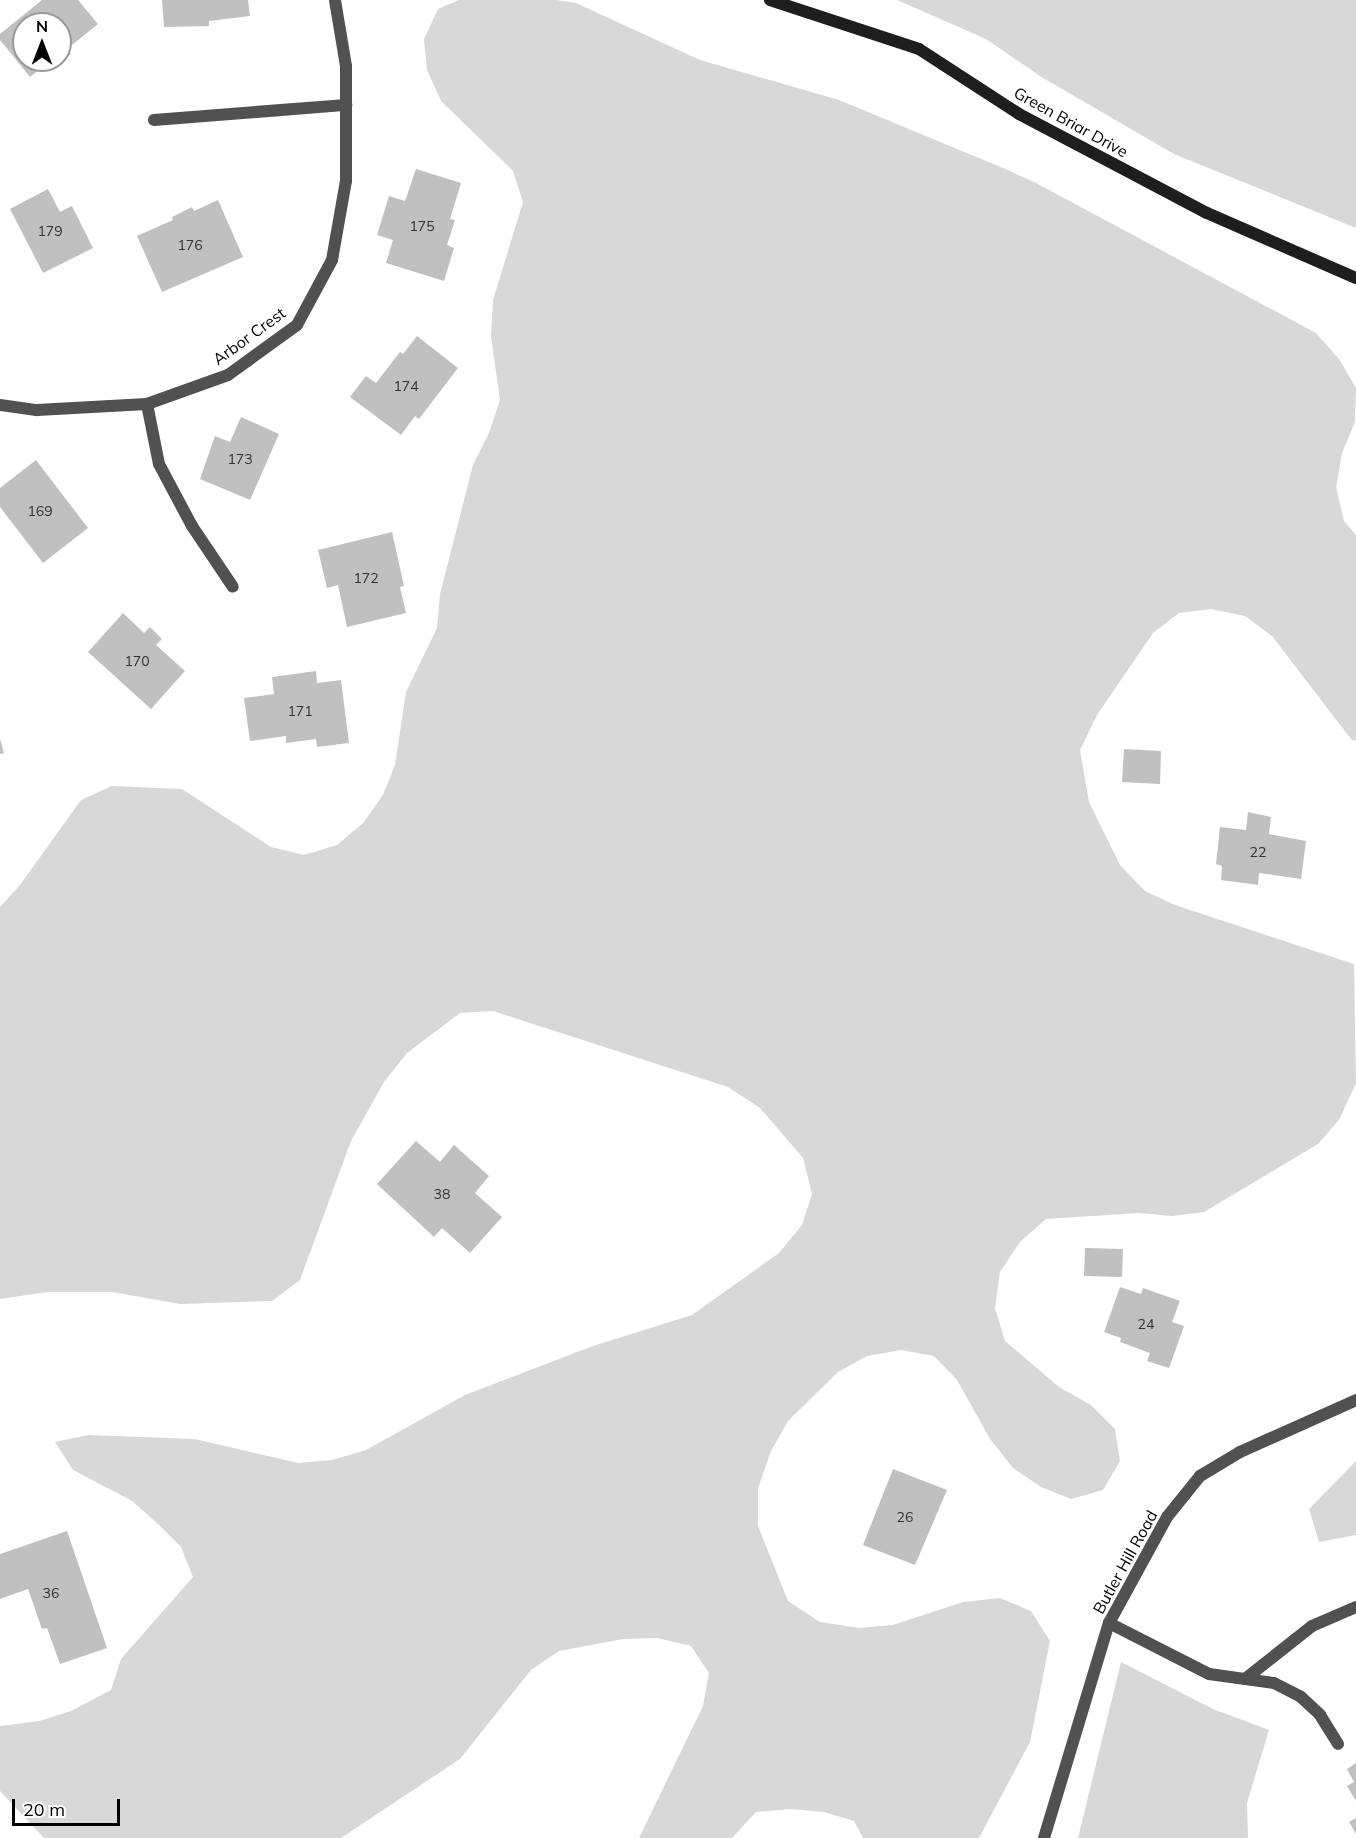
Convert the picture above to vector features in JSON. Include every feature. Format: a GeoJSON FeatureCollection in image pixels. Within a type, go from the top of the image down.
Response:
{"type":"FeatureCollection","features":[{"type":"Feature","properties":{"kind":"street","name":"Arbor Crest"},"geometry":{"type":"LineString","coordinates":[[0,405],[37,410],[147,404],[228,375],[297,325],[332,260],[346,181],[346,66],[335,0]]}},
{"type":"Feature","properties":{"kind":"street","name":"Green Briar Drive"},"geometry":{"type":"LineString","coordinates":[[770,0],[919,49],[1019,114],[1197,208],[1356,278]]}},
{"type":"Feature","properties":{"kind":"street"},"geometry":{"type":"LineString","coordinates":[[154,120],[346,105]]}},
{"type":"Feature","properties":{"kind":"street"},"geometry":{"type":"LineString","coordinates":[[147,404],[159,464],[192,526],[233,586]]}},
{"type":"Feature","properties":{"kind":"street","name":"Butler Hill Road"},"geometry":{"type":"LineString","coordinates":[[1044,1838],[1109,1623],[1167,1517],[1200,1476],[1240,1452],[1356,1400]]}},
{"type":"Feature","properties":{"kind":"street"},"geometry":{"type":"LineString","coordinates":[[1245,1679],[1312,1626],[1356,1607]]}},
{"type":"Feature","properties":{"kind":"street"},"geometry":{"type":"LineString","coordinates":[[1109,1623],[1209,1674],[1274,1683],[1301,1698],[1320,1715],[1338,1744]]}},
{"type":"Feature","properties":{"kind":"shaded area"},"geometry":{"type":"Polygon","coordinates":[[[459,0],[557,0],[576,3],[700,60],[839,100],[1003,168],[1036,183],[1316,333],[1339,359],[1356,388],[1355,422],[1342,453],[1336,487],[1344,521],[1356,535],[1356,741],[1351,739],[1272,636],[1245,616],[1211,609],[1179,613],[1153,633],[1097,715],[1080,750],[1089,802],[1120,865],[1145,891],[1175,905],[1354,964],[1356,1083],[1339,1120],[1318,1144],[1204,1212],[1173,1216],[1139,1213],[1046,1219],[1020,1242],[1000,1272],[995,1308],[1005,1341],[1059,1387],[1091,1405],[1115,1429],[1120,1461],[1103,1490],[1071,1499],[1041,1487],[1013,1468],[990,1439],[957,1380],[934,1356],[901,1350],[867,1356],[838,1372],[788,1421],[771,1451],[758,1488],[758,1526],[788,1601],[820,1622],[859,1628],[893,1625],[963,1602],[1000,1598],[1031,1611],[1050,1641],[1030,1742],[979,1838],[863,1838],[854,1821],[824,1812],[790,1809],[756,1812],[732,1838],[639,1838],[703,1706],[709,1673],[691,1646],[657,1638],[623,1639],[559,1651],[531,1670],[460,1759],[341,1838],[44,1838],[0,1791],[0,1726],[39,1721],[71,1711],[111,1690],[121,1659],[193,1577],[181,1547],[159,1525],[132,1501],[73,1470],[55,1442],[88,1435],[195,1439],[298,1463],[332,1460],[366,1450],[465,1395],[593,1346],[692,1315],[779,1253],[802,1225],[812,1194],[803,1158],[760,1108],[728,1087],[493,1011],[460,1013],[407,1053],[384,1082],[351,1141],[300,1280],[272,1301],[180,1304],[112,1292],[48,1292],[0,1299],[0,907],[20,885],[81,800],[112,786],[182,789],[271,847],[304,855],[337,845],[363,823],[383,795],[395,765],[406,692],[437,628],[440,594],[473,465],[489,433],[500,400],[491,336],[493,300],[523,202],[513,171],[441,101],[427,70],[424,39],[438,9],[459,0]]]}},
{"type":"Feature","properties":{"kind":"shaded area"},"geometry":{"type":"Polygon","coordinates":[[[897,0],[1356,0],[1356,228],[1174,154],[1043,78],[986,39],[897,0]]]}},
{"type":"Feature","properties":{"kind":"shaded area"},"geometry":{"type":"Polygon","coordinates":[[[1356,1461],[1356,1535],[1319,1542],[1309,1509],[1356,1461]]]}},
{"type":"Feature","properties":{"kind":"shaded area"},"geometry":{"type":"Polygon","coordinates":[[[1121,1662],[1213,1709],[1269,1730],[1247,1803],[1248,1838],[1078,1838],[1121,1662]]]}},
{"type":"Feature","properties":{"kind":"building"},"geometry":{"type":"Polygon","coordinates":[[[42,0],[78,0],[98,24],[72,45],[72,12],[27,12],[42,0]]]}},
{"type":"Feature","properties":{"kind":"building"},"geometry":{"type":"Polygon","coordinates":[[[162,0],[248,0],[250,16],[209,21],[209,26],[164,27],[162,0]]]}},
{"type":"Feature","properties":{"kind":"building"},"geometry":{"type":"Polygon","coordinates":[[[12,24],[12,55],[0,40],[0,34],[12,24]]]}},
{"type":"Feature","properties":{"kind":"building"},"geometry":{"type":"Polygon","coordinates":[[[26,72],[36,72],[30,77],[26,72]]]}},
{"type":"Feature","properties":{"kind":"building"},"geometry":{"type":"Polygon","coordinates":[[[416,169],[461,183],[450,219],[455,220],[447,245],[454,248],[444,281],[386,263],[393,240],[377,235],[389,196],[405,201],[416,169]]]}},
{"type":"Feature","properties":{"kind":"building"},"geometry":{"type":"Polygon","coordinates":[[[48,189],[60,212],[72,206],[93,248],[43,273],[10,209],[48,189]]]}},
{"type":"Feature","properties":{"kind":"building"},"geometry":{"type":"Polygon","coordinates":[[[218,200],[243,257],[162,292],[137,236],[173,220],[172,217],[192,207],[194,211],[218,200]]]}},
{"type":"Feature","properties":{"kind":"building"},"geometry":{"type":"Polygon","coordinates":[[[417,336],[458,368],[419,419],[415,416],[401,435],[350,397],[366,376],[376,383],[400,352],[403,354],[417,336]]]}},
{"type":"Feature","properties":{"kind":"building"},"geometry":{"type":"Polygon","coordinates":[[[241,417],[279,434],[250,500],[200,479],[215,436],[230,442],[241,417]]]}},
{"type":"Feature","properties":{"kind":"building"},"geometry":{"type":"Polygon","coordinates":[[[36,460],[88,528],[43,563],[0,507],[0,488],[36,460]]]}},
{"type":"Feature","properties":{"kind":"building"},"geometry":{"type":"Polygon","coordinates":[[[392,532],[404,586],[400,587],[406,613],[347,627],[338,585],[327,588],[318,550],[392,532]]]}},
{"type":"Feature","properties":{"kind":"building"},"geometry":{"type":"Polygon","coordinates":[[[123,613],[144,633],[150,627],[162,639],[156,645],[185,671],[151,709],[88,652],[123,613]]]}},
{"type":"Feature","properties":{"kind":"building"},"geometry":{"type":"Polygon","coordinates":[[[316,671],[317,683],[341,680],[349,743],[317,747],[316,739],[286,743],[286,736],[250,741],[244,698],[274,694],[272,677],[316,671]]]}},
{"type":"Feature","properties":{"kind":"building"},"geometry":{"type":"Polygon","coordinates":[[[0,739],[4,753],[0,754],[0,739]]]}},
{"type":"Feature","properties":{"kind":"building"},"geometry":{"type":"Polygon","coordinates":[[[1124,749],[1161,751],[1160,784],[1122,782],[1124,749]]]}},
{"type":"Feature","properties":{"kind":"building"},"geometry":{"type":"Polygon","coordinates":[[[1248,812],[1271,817],[1269,834],[1306,841],[1301,879],[1259,873],[1258,885],[1221,880],[1222,866],[1216,864],[1220,827],[1246,830],[1248,812]]]}},
{"type":"Feature","properties":{"kind":"building"},"geometry":{"type":"Polygon","coordinates":[[[416,1141],[440,1162],[454,1145],[489,1176],[475,1193],[502,1217],[470,1253],[442,1228],[434,1237],[377,1184],[416,1141]]]}},
{"type":"Feature","properties":{"kind":"building"},"geometry":{"type":"Polygon","coordinates":[[[1085,1248],[1123,1249],[1122,1277],[1084,1276],[1085,1248]]]}},
{"type":"Feature","properties":{"kind":"building"},"geometry":{"type":"Polygon","coordinates":[[[1120,1287],[1141,1294],[1143,1288],[1180,1301],[1172,1322],[1184,1326],[1169,1368],[1147,1361],[1150,1353],[1120,1342],[1121,1338],[1104,1332],[1120,1287]]]}},
{"type":"Feature","properties":{"kind":"building"},"geometry":{"type":"Polygon","coordinates":[[[893,1469],[947,1490],[915,1565],[863,1545],[893,1469]]]}},
{"type":"Feature","properties":{"kind":"building"},"geometry":{"type":"Polygon","coordinates":[[[67,1531],[107,1648],[60,1664],[47,1628],[42,1629],[28,1589],[0,1599],[0,1554],[67,1531]]]}},
{"type":"Feature","properties":{"kind":"building"},"geometry":{"type":"Polygon","coordinates":[[[1356,1763],[1356,1801],[1347,1786],[1354,1782],[1347,1769],[1356,1763]]]}},
{"type":"Feature","properties":{"kind":"building"},"geometry":{"type":"Polygon","coordinates":[[[1356,1818],[1356,1834],[1349,1822],[1356,1818]]]}}]}
